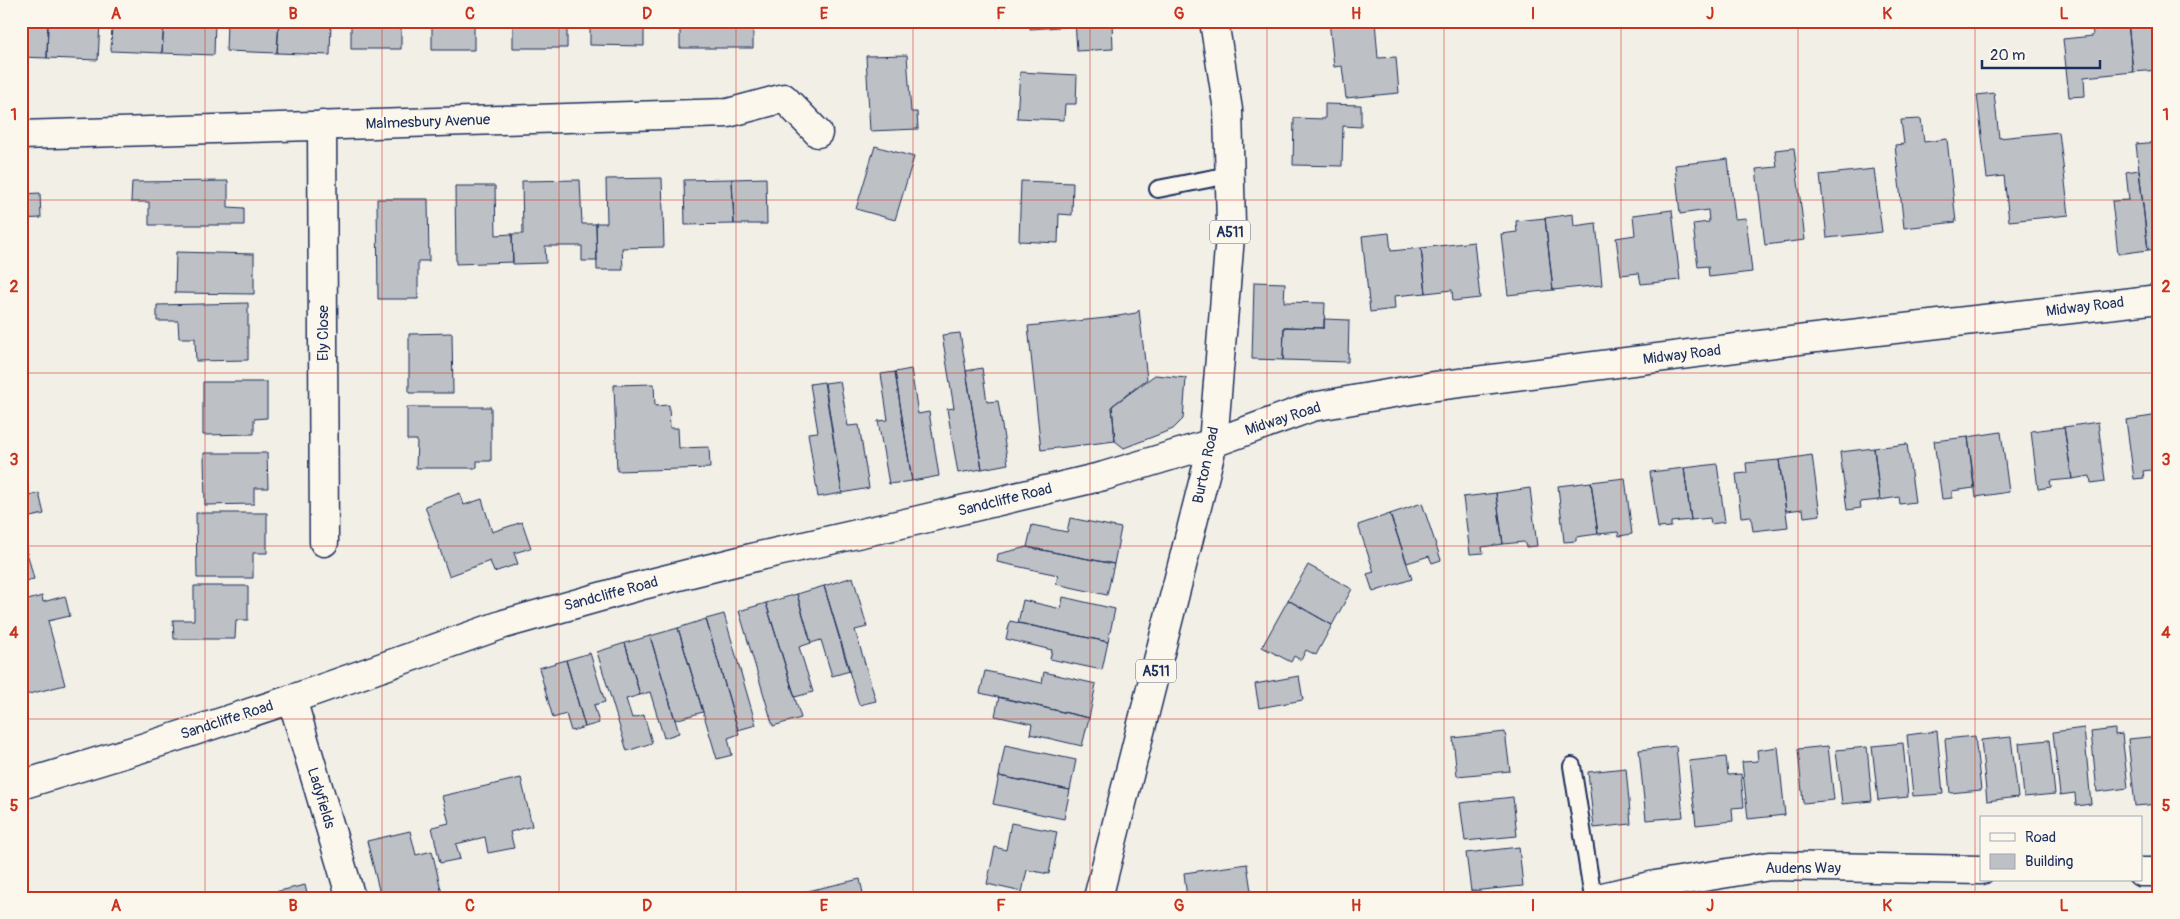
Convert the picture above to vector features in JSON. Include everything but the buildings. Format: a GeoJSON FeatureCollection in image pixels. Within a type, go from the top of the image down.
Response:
{"type":"FeatureCollection","features":[{"type":"Feature","properties":{"kind":"main road","name":"Burton Road"},"geometry":{"type":"LineString","coordinates":[[1098,898],[1213,443],[1231,224],[1228,110],[1214,21]]}},
{"type":"Feature","properties":{"kind":"main road","name":"Malmesbury Avenue"},"geometry":{"type":"LineString","coordinates":[[21,135],[728,114],[784,98],[818,133]]}},
{"type":"Feature","properties":{"kind":"main road","name":"Ely Close"},"geometry":{"type":"LineString","coordinates":[[322,125],[324,542]]}},
{"type":"Feature","properties":{"kind":"main road","name":"Midway Road"},"geometry":{"type":"LineString","coordinates":[[1213,443],[1312,407],[1428,387],[1807,339],[2159,298]]}},
{"type":"Feature","properties":{"kind":"main road","name":"Sandcliffe Road"},"geometry":{"type":"LineString","coordinates":[[21,785],[292,699],[504,624],[639,586],[755,557],[1104,476],[1213,443]]}},
{"type":"Feature","properties":{"kind":"main road","name":"Ladyfields"},"geometry":{"type":"LineString","coordinates":[[292,699],[351,898]]}},
{"type":"Feature","properties":{"kind":"main road","name":"Audens Way"},"geometry":{"type":"LineString","coordinates":[[1598,898],[1655,885],[1770,866],[1980,870]]}},
{"type":"Feature","properties":{"kind":"main road"},"geometry":{"type":"LineString","coordinates":[[2142,872],[2159,872]]}},
{"type":"Feature","properties":{"kind":"lane"},"geometry":{"type":"LineString","coordinates":[[1158,189],[1230,175]]}},
{"type":"Feature","properties":{"kind":"lane"},"geometry":{"type":"LineString","coordinates":[[1572,766],[1593,898]]}}]}
